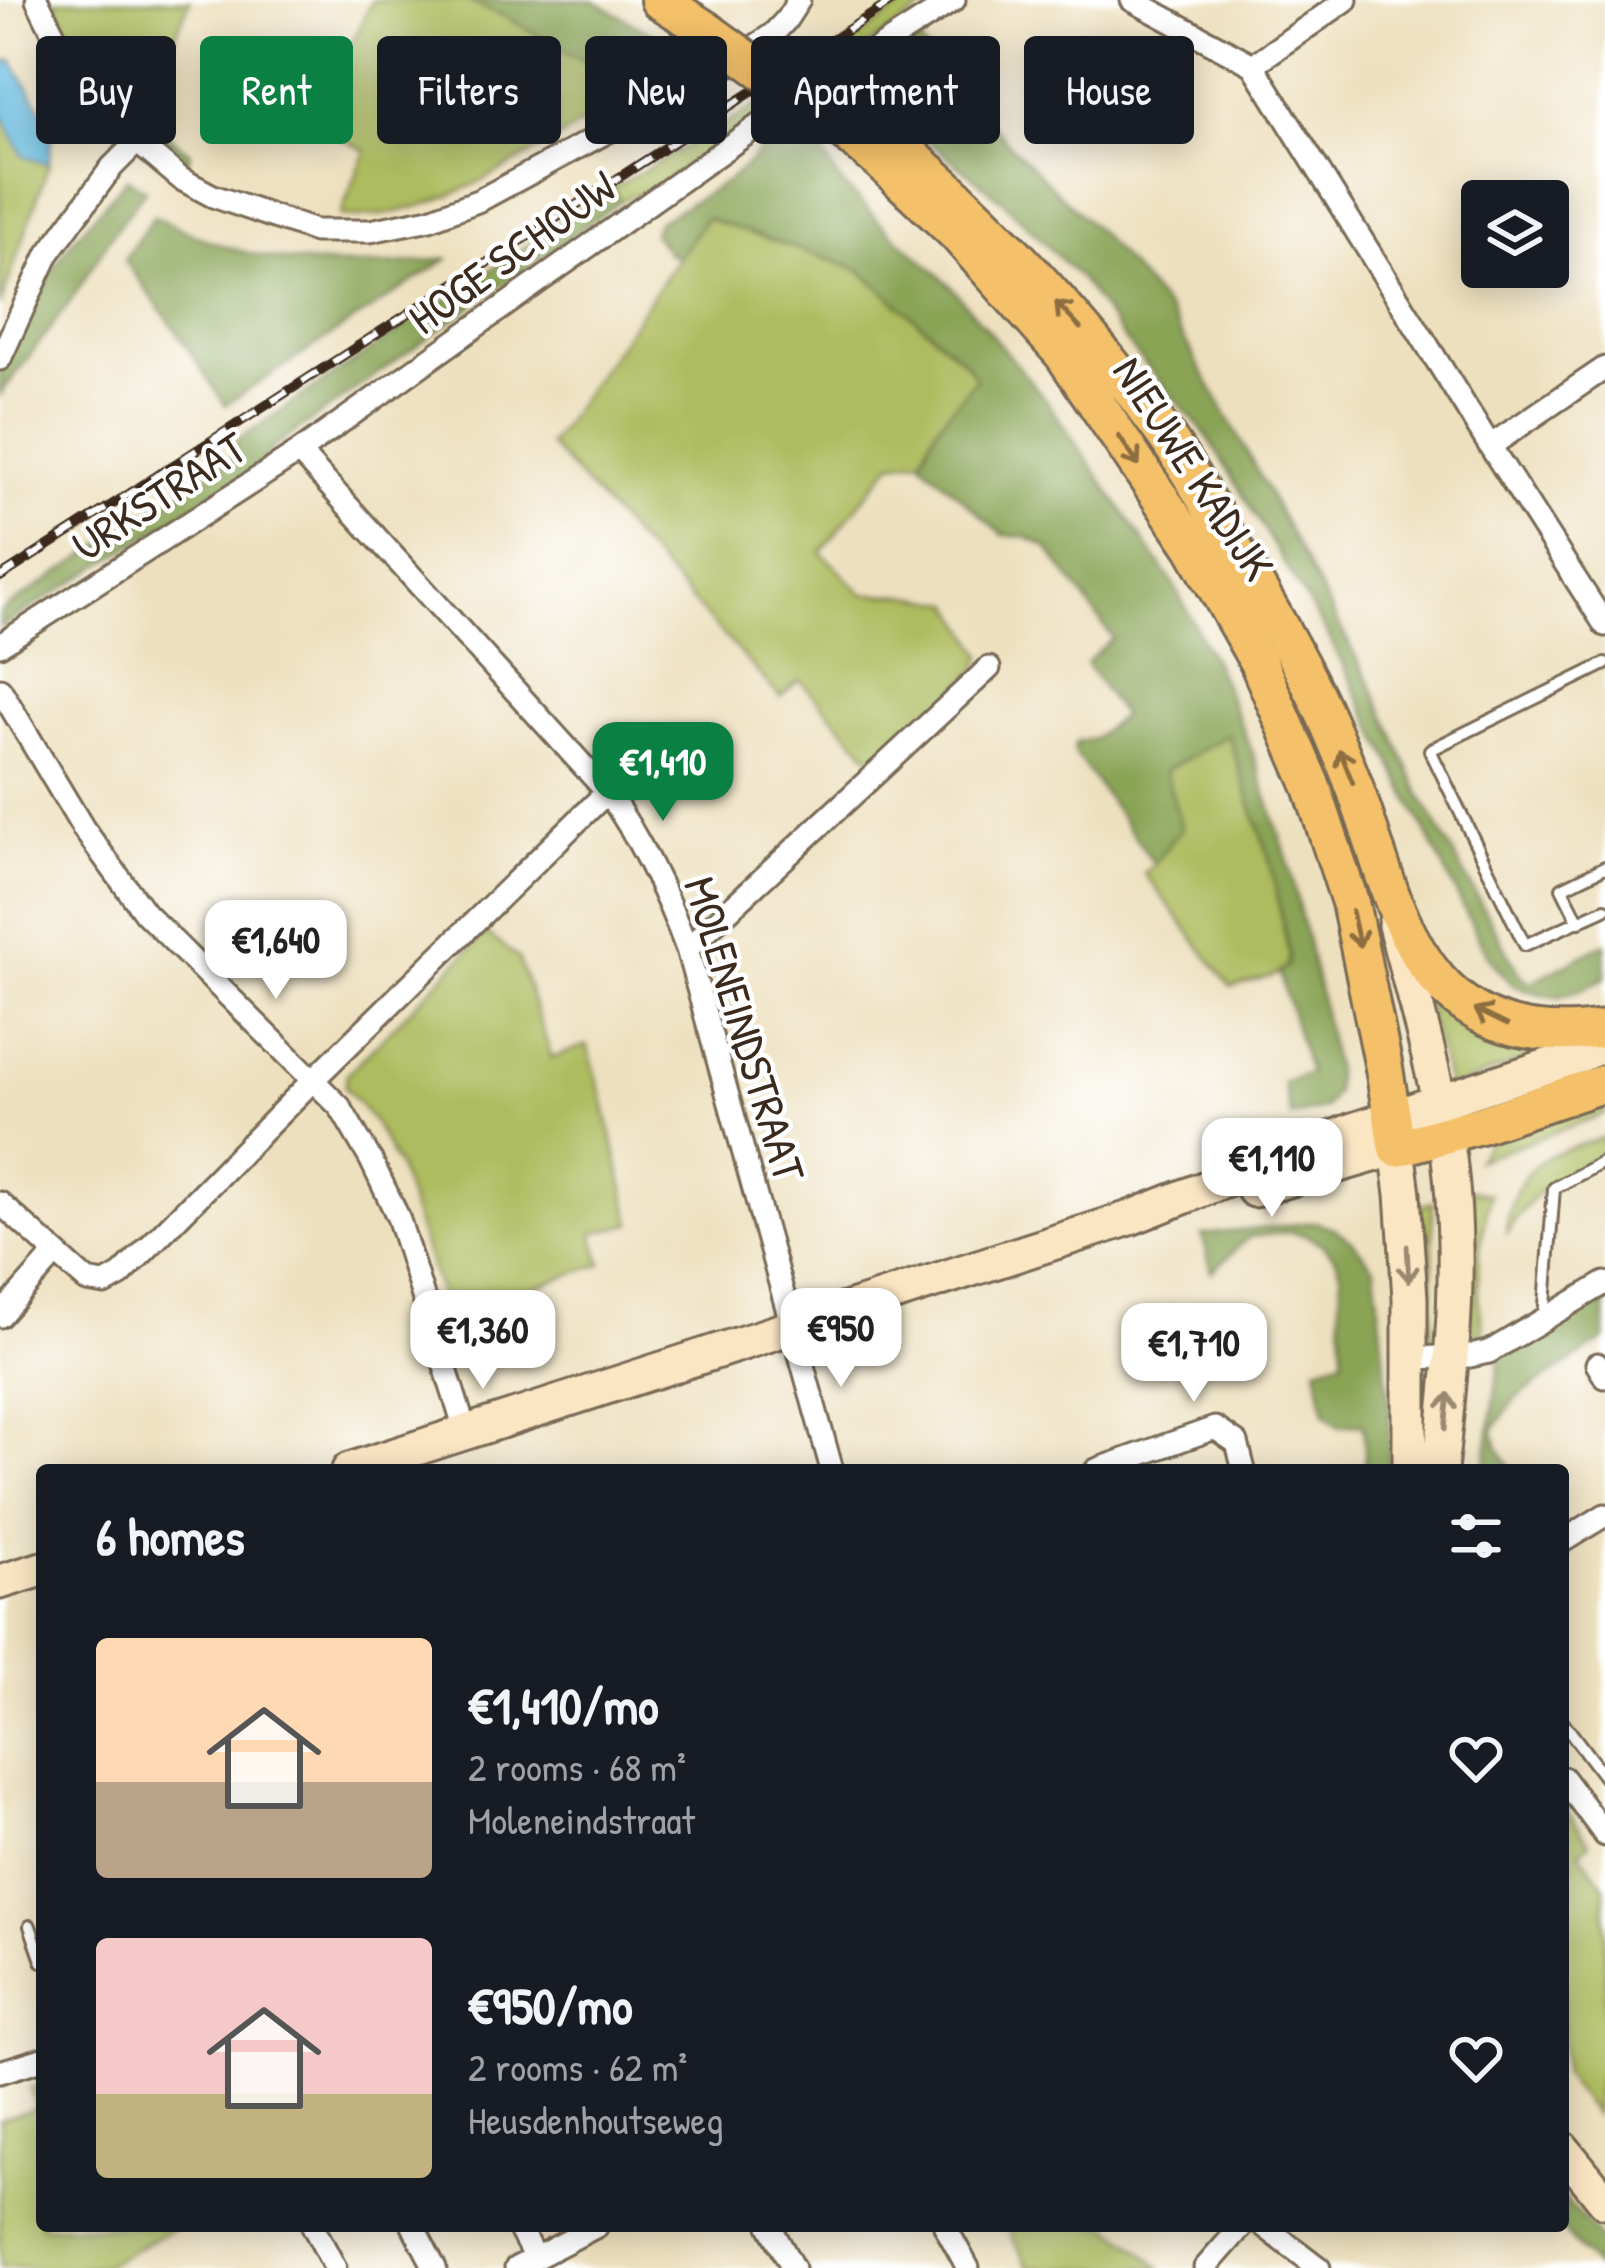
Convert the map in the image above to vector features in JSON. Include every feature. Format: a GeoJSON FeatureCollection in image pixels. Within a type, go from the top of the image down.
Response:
{"type":"FeatureCollection","features":[{"type":"Feature","properties":{"kind":"main road","name":"NIEUWE KADIJK"},"geometry":{"type":"LineString","coordinates":[[659,0],[712,14],[751,44]]}},
{"type":"Feature","properties":{"kind":"main road","name":"NIEUWE KADIJK"},"geometry":{"type":"LineString","coordinates":[[869,144],[1064,354],[1194,548],[1247,643],[1312,788],[1350,902],[1394,1132]]}},
{"type":"Feature","properties":{"kind":"main road","name":"NIEUWE KADIJK"},"geometry":{"type":"LineString","coordinates":[[894,144],[911,154],[976,216],[1092,341],[1167,438],[1268,607],[1323,711],[1360,802],[1383,877],[1418,1004],[1442,1118],[1453,1203],[1456,1300],[1441,1464]]}},
{"type":"Feature","properties":{"kind":"main road"},"geometry":{"type":"LineString","coordinates":[[1383,877],[1415,946],[1438,980],[1459,999],[1510,1027],[1544,1034],[1605,1029]]}},
{"type":"Feature","properties":{"kind":"main road"},"geometry":{"type":"LineString","coordinates":[[367,1464],[1442,1118],[1605,1044]]}},
{"type":"Feature","properties":{"kind":"main road"},"geometry":{"type":"LineString","coordinates":[[1442,1118],[1480,1125],[1605,1083]]}},
{"type":"Feature","properties":{"kind":"main road"},"geometry":{"type":"LineString","coordinates":[[1394,1132],[1406,1228],[1412,1358],[1410,1464]]}},
{"type":"Feature","properties":{"kind":"main road"},"geometry":{"type":"LineString","coordinates":[[0,1582],[36,1571]]}},
{"type":"Feature","properties":{"kind":"main road"},"geometry":{"type":"LineString","coordinates":[[1569,2156],[1605,2201]]}},
{"type":"Feature","properties":{"kind":"street"},"geometry":{"type":"LineString","coordinates":[[37,0],[55,36]]}},
{"type":"Feature","properties":{"kind":"street"},"geometry":{"type":"LineString","coordinates":[[140,144],[213,196],[315,231],[370,230],[430,219],[480,200],[706,80],[773,34],[799,0]]}},
{"type":"Feature","properties":{"kind":"street","name":"HOGE SCHOUW"},"geometry":{"type":"LineString","coordinates":[[299,452],[766,120],[954,0]]}},
{"type":"Feature","properties":{"kind":"street"},"geometry":{"type":"LineString","coordinates":[[1132,0],[1253,65],[1490,446],[1603,617]]}},
{"type":"Feature","properties":{"kind":"street"},"geometry":{"type":"LineString","coordinates":[[1253,65],[1346,0]]}},
{"type":"Feature","properties":{"kind":"street"},"geometry":{"type":"LineString","coordinates":[[0,359],[48,254],[112,167],[135,144]]}},
{"type":"Feature","properties":{"kind":"street"},"geometry":{"type":"LineString","coordinates":[[1490,446],[1605,368]]}},
{"type":"Feature","properties":{"kind":"street","name":"URKSTRAAT"},"geometry":{"type":"LineString","coordinates":[[0,645],[299,452]]}},
{"type":"Feature","properties":{"kind":"street","name":"MOLENEINDSTRAAT"},"geometry":{"type":"LineString","coordinates":[[299,452],[607,792],[635,830],[688,949],[830,1464]]}},
{"type":"Feature","properties":{"kind":"street"},"geometry":{"type":"LineString","coordinates":[[688,949],[989,668]]}},
{"type":"Feature","properties":{"kind":"street"},"geometry":{"type":"LineString","coordinates":[[0,689],[83,828],[145,913],[340,1107],[398,1217],[466,1432]]}},
{"type":"Feature","properties":{"kind":"street"},"geometry":{"type":"LineString","coordinates":[[0,1203],[87,1281],[105,1284],[121,1275],[607,792]]}},
{"type":"Feature","properties":{"kind":"street"},"geometry":{"type":"LineString","coordinates":[[0,1316],[56,1253]]}},
{"type":"Feature","properties":{"kind":"street"},"geometry":{"type":"LineString","coordinates":[[1412,1358],[1489,1352],[1605,1283]]}},
{"type":"Feature","properties":{"kind":"street"},"geometry":{"type":"LineString","coordinates":[[1113,1464],[1215,1428],[1237,1443],[1242,1464]]}},
{"type":"Feature","properties":{"kind":"street"},"geometry":{"type":"LineString","coordinates":[[1569,1537],[1605,1515]]}},
{"type":"Feature","properties":{"kind":"street"},"geometry":{"type":"LineString","coordinates":[[1569,1786],[1605,1835]]}},
{"type":"Feature","properties":{"kind":"street"},"geometry":{"type":"LineString","coordinates":[[0,2072],[36,2061]]}},
{"type":"Feature","properties":{"kind":"street"},"geometry":{"type":"LineString","coordinates":[[316,2232],[335,2268]]}},
{"type":"Feature","properties":{"kind":"street"},"geometry":{"type":"LineString","coordinates":[[416,2232],[435,2268]]}},
{"type":"Feature","properties":{"kind":"street"},"geometry":{"type":"LineString","coordinates":[[522,2232],[543,2260],[587,2232]]}},
{"type":"Feature","properties":{"kind":"street"},"geometry":{"type":"LineString","coordinates":[[773,2232],[793,2268]]}},
{"type":"Feature","properties":{"kind":"street"},"geometry":{"type":"LineString","coordinates":[[949,2232],[968,2268]]}},
{"type":"Feature","properties":{"kind":"street"},"geometry":{"type":"LineString","coordinates":[[1204,2268],[1237,2232]]}},
{"type":"Feature","properties":{"kind":"street"},"geometry":{"type":"LineString","coordinates":[[1272,2232],[1318,2268]]}},
{"type":"Feature","properties":{"kind":"lane"},"geometry":{"type":"LineString","coordinates":[[1605,664],[1430,750],[1525,945],[1605,909]]}},
{"type":"Feature","properties":{"kind":"lane"},"geometry":{"type":"LineString","coordinates":[[1579,922],[1562,888],[1605,866]]}},
{"type":"Feature","properties":{"kind":"lane"},"geometry":{"type":"LineString","coordinates":[[1545,1319],[1554,1188],[1605,1161]]}},
{"type":"Feature","properties":{"kind":"lane"},"geometry":{"type":"LineString","coordinates":[[1569,1729],[1605,1778]]}},
{"type":"Feature","properties":{"kind":"lane"},"geometry":{"type":"LineString","coordinates":[[1592,1760],[1605,1750]]}},
{"type":"Feature","properties":{"kind":"lane"},"geometry":{"type":"LineString","coordinates":[[30,1926],[36,1944]]}},
{"type":"Feature","properties":{"kind":"green space"},"geometry":{"type":"Polygon","coordinates":[[[54,0],[190,0],[175,36],[71,36],[54,0]]]}},
{"type":"Feature","properties":{"kind":"green space"},"geometry":{"type":"Polygon","coordinates":[[[372,0],[465,0],[504,16],[540,36],[377,36],[377,144],[548,144],[455,193],[415,207],[377,216],[340,216],[366,151],[351,144],[353,41],[372,0]]]}},
{"type":"Feature","properties":{"kind":"green space"},"geometry":{"type":"Polygon","coordinates":[[[466,0],[593,0],[656,36],[585,36],[585,61],[561,48],[561,36],[540,36],[466,0]]]}},
{"type":"Feature","properties":{"kind":"green space"},"geometry":{"type":"Polygon","coordinates":[[[913,0],[937,0],[883,36],[860,36],[913,0]]]}},
{"type":"Feature","properties":{"kind":"green space"},"geometry":{"type":"Polygon","coordinates":[[[561,48],[585,61],[585,122],[561,136],[561,48]]]}},
{"type":"Feature","properties":{"kind":"green space"},"geometry":{"type":"Polygon","coordinates":[[[751,109],[751,124],[727,139],[727,123],[751,109]]]}},
{"type":"Feature","properties":{"kind":"green space"},"geometry":{"type":"Polygon","coordinates":[[[0,110],[23,155],[49,164],[0,306],[0,110]]]}},
{"type":"Feature","properties":{"kind":"green space"},"geometry":{"type":"Polygon","coordinates":[[[1000,134],[1167,309],[1373,689],[1422,798],[1520,974],[1530,983],[1605,943],[1605,978],[1557,997],[1514,986],[1488,957],[1330,639],[1207,436],[1127,343],[1081,280],[1002,200],[932,144],[1000,144],[1000,134]]]}},
{"type":"Feature","properties":{"kind":"green space"},"geometry":{"type":"Polygon","coordinates":[[[176,141],[191,153],[184,171],[154,144],[176,141]]]}},
{"type":"Feature","properties":{"kind":"green space"},"geometry":{"type":"Polygon","coordinates":[[[691,144],[720,144],[660,184],[620,201],[613,188],[691,144]]]}},
{"type":"Feature","properties":{"kind":"green space"},"geometry":{"type":"Polygon","coordinates":[[[767,144],[814,144],[819,148],[839,180],[949,284],[1046,400],[1174,585],[1252,751],[1287,858],[1335,1071],[1335,1093],[1325,1108],[1291,1117],[1283,1082],[1309,1073],[1279,972],[1287,967],[1289,955],[1270,861],[1228,735],[1165,771],[1182,828],[1154,864],[1074,752],[1076,742],[1093,739],[1122,716],[1086,663],[1113,638],[1047,547],[1025,537],[1003,535],[921,459],[939,423],[976,379],[966,363],[860,270],[706,218],[679,257],[668,253],[653,233],[657,222],[728,181],[767,144]]]}},
{"type":"Feature","properties":{"kind":"green space"},"geometry":{"type":"Polygon","coordinates":[[[127,178],[145,190],[0,395],[0,367],[53,270],[127,178]]]}},
{"type":"Feature","properties":{"kind":"green space"},"geometry":{"type":"Polygon","coordinates":[[[613,188],[620,201],[270,450],[264,463],[0,628],[0,612],[235,457],[237,440],[613,188]]]}},
{"type":"Feature","properties":{"kind":"green space"},"geometry":{"type":"Polygon","coordinates":[[[154,216],[224,246],[278,259],[365,265],[449,258],[225,405],[124,260],[154,216]]]}},
{"type":"Feature","properties":{"kind":"green space"},"geometry":{"type":"Polygon","coordinates":[[[706,218],[860,270],[966,363],[977,379],[939,423],[921,459],[892,463],[821,552],[863,594],[952,603],[983,655],[977,670],[878,765],[800,680],[780,697],[549,445],[706,218]]]}},
{"type":"Feature","properties":{"kind":"green space"},"geometry":{"type":"Polygon","coordinates":[[[1228,735],[1270,861],[1289,955],[1287,967],[1273,976],[1231,987],[1144,873],[1154,864],[1164,771],[1228,735]]]}},
{"type":"Feature","properties":{"kind":"green space"},"geometry":{"type":"Polygon","coordinates":[[[486,933],[518,958],[552,1058],[587,1045],[632,1224],[593,1233],[602,1264],[447,1316],[398,1167],[373,1121],[345,1087],[347,1074],[486,933]]]}},
{"type":"Feature","properties":{"kind":"green space"},"geometry":{"type":"Polygon","coordinates":[[[1420,979],[1557,1047],[1449,1089],[1420,979]]]}},
{"type":"Feature","properties":{"kind":"green space"},"geometry":{"type":"Polygon","coordinates":[[[1605,1102],[1605,1114],[1477,1160],[1488,1142],[1605,1102]]]}},
{"type":"Feature","properties":{"kind":"green space"},"geometry":{"type":"Polygon","coordinates":[[[1605,1137],[1605,1155],[1548,1186],[1525,1207],[1506,1235],[1515,1194],[1534,1167],[1557,1153],[1605,1137]]]}},
{"type":"Feature","properties":{"kind":"green space"},"geometry":{"type":"Polygon","coordinates":[[[1471,1190],[1490,1194],[1478,1257],[1485,1340],[1471,1328],[1471,1190]]]}},
{"type":"Feature","properties":{"kind":"green space"},"geometry":{"type":"Polygon","coordinates":[[[1433,1202],[1432,1338],[1421,1331],[1411,1209],[1433,1202]]]}},
{"type":"Feature","properties":{"kind":"green space"},"geometry":{"type":"Polygon","coordinates":[[[1315,1222],[1334,1228],[1354,1243],[1375,1268],[1390,1409],[1389,1464],[1366,1464],[1363,1424],[1339,1426],[1325,1413],[1317,1367],[1343,1359],[1342,1274],[1336,1259],[1323,1245],[1290,1232],[1249,1237],[1212,1272],[1202,1235],[1315,1222]]]}},
{"type":"Feature","properties":{"kind":"green space"},"geometry":{"type":"Polygon","coordinates":[[[1605,1291],[1605,1339],[1516,1398],[1494,1429],[1497,1446],[1508,1464],[1486,1464],[1500,1356],[1605,1291]]]}},
{"type":"Feature","properties":{"kind":"green space"},"geometry":{"type":"Polygon","coordinates":[[[1569,1814],[1590,1843],[1579,1852],[1605,1886],[1605,2067],[1594,2114],[1569,2082],[1569,1814]]]}},
{"type":"Feature","properties":{"kind":"green space"},"geometry":{"type":"Polygon","coordinates":[[[36,2108],[36,2232],[167,2232],[98,2268],[0,2268],[0,2120],[36,2108]]]}},
{"type":"Feature","properties":{"kind":"green space"},"geometry":{"type":"Polygon","coordinates":[[[1569,2204],[1605,2245],[1605,2268],[1596,2268],[1564,2232],[1569,2232],[1569,2204]]]}},
{"type":"Feature","properties":{"kind":"green space"},"geometry":{"type":"Polygon","coordinates":[[[1010,2232],[1117,2232],[1161,2268],[1029,2268],[1010,2232]]]}},
{"type":"Feature","properties":{"kind":"water"},"geometry":{"type":"Polygon","coordinates":[[[12,60],[36,100],[36,144],[51,144],[49,164],[23,156],[0,110],[0,62],[12,60]]]}},
{"type":"Feature","properties":{"kind":"railway"},"geometry":{"type":"LineString","coordinates":[[0,577],[894,0]]}}]}
